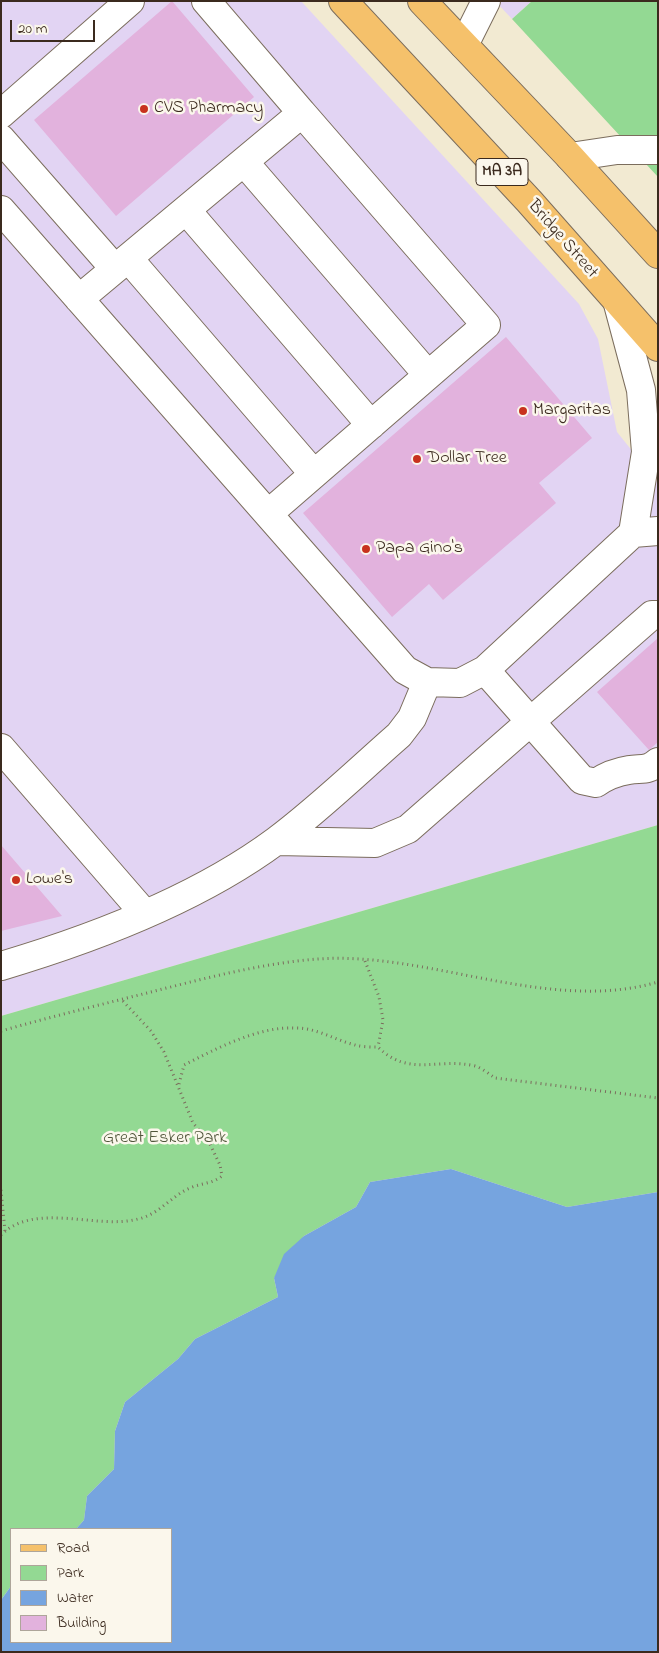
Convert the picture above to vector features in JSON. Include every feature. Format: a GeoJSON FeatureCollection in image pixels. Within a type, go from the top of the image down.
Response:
{"type":"FeatureCollection","features":[{"type":"Feature","properties":{"kind":"main road","name":"Bridge Street"},"geometry":{"type":"LineString","coordinates":[[343,1],[529,201],[618,304],[658,347]]}},
{"type":"Feature","properties":{"kind":"main road"},"geometry":{"type":"LineString","coordinates":[[422,1],[570,157],[658,254]]}},
{"type":"Feature","properties":{"kind":"street"},"geometry":{"type":"LineString","coordinates":[[1,114],[130,1]]}},
{"type":"Feature","properties":{"kind":"street"},"geometry":{"type":"LineString","coordinates":[[206,1],[486,325],[268,514]]}},
{"type":"Feature","properties":{"kind":"street"},"geometry":{"type":"LineString","coordinates":[[464,45],[486,1]]}},
{"type":"Feature","properties":{"kind":"street"},"geometry":{"type":"LineString","coordinates":[[79,299],[302,113]]}},
{"type":"Feature","properties":{"kind":"street"},"geometry":{"type":"LineString","coordinates":[[1,139],[122,264],[314,474]]}},
{"type":"Feature","properties":{"kind":"street"},"geometry":{"type":"LineString","coordinates":[[570,157],[617,150],[658,150]]}},
{"type":"Feature","properties":{"kind":"street"},"geometry":{"type":"LineString","coordinates":[[244,162],[428,375]]}},
{"type":"Feature","properties":{"kind":"street"},"geometry":{"type":"LineString","coordinates":[[1,210],[405,670],[427,682],[460,683],[485,670],[646,532],[652,464],[641,390],[618,304]]}},
{"type":"Feature","properties":{"kind":"street"},"geometry":{"type":"LineString","coordinates":[[186,210],[371,425]]}},
{"type":"Feature","properties":{"kind":"street"},"geometry":{"type":"LineString","coordinates":[[277,841],[375,843],[408,829],[532,723],[652,615],[658,615]]}},
{"type":"Feature","properties":{"kind":"street"},"geometry":{"type":"LineString","coordinates":[[485,670],[582,780],[596,783],[610,774],[650,769],[658,762]]}},
{"type":"Feature","properties":{"kind":"street"},"geometry":{"type":"LineString","coordinates":[[1,966],[54,950],[144,913],[232,870],[277,841],[399,735],[412,718],[427,682]]}},
{"type":"Feature","properties":{"kind":"street"},"geometry":{"type":"LineString","coordinates":[[1,748],[144,913]]}},
{"type":"Feature","properties":{"kind":"path"},"geometry":{"type":"LineString","coordinates":[[1,1030],[218,975],[318,959],[365,961],[572,992],[638,987],[658,982]]}},
{"type":"Feature","properties":{"kind":"path"},"geometry":{"type":"LineString","coordinates":[[365,961],[379,997],[383,1020],[378,1047]]}},
{"type":"Feature","properties":{"kind":"path"},"geometry":{"type":"LineString","coordinates":[[1,1235],[22,1222],[38,1218],[84,1220],[116,1224],[140,1219],[162,1210],[174,1197],[191,1187],[216,1181],[222,1176],[220,1165],[208,1140],[194,1123],[179,1084],[151,1031],[121,999]]}},
{"type":"Feature","properties":{"kind":"path"},"geometry":{"type":"LineString","coordinates":[[179,1084],[184,1066],[233,1041],[270,1031],[296,1028],[329,1034],[356,1046],[378,1047],[388,1056],[402,1064],[428,1066],[455,1063],[477,1067],[495,1078],[658,1098]]}},
{"type":"Feature","properties":{"kind":"path"},"geometry":{"type":"LineString","coordinates":[[1,1190],[5,1231]]}},
{"type":"Feature","properties":{"kind":"shaded area"},"geometry":{"type":"Polygon","coordinates":[[[1,1],[301,1],[579,304],[598,339],[617,432],[658,483],[658,825],[1,1016],[1,1]]]}},
{"type":"Feature","properties":{"kind":"shaded area"},"geometry":{"type":"Polygon","coordinates":[[[495,1],[532,1],[512,19],[495,1]]]}},
{"type":"Feature","properties":{"kind":"green space"},"geometry":{"type":"Polygon","coordinates":[[[532,1],[658,1],[658,177],[512,19],[532,1]]]}},
{"type":"Feature","properties":{"kind":"green space","name":"Great Esker Park"},"geometry":{"type":"Polygon","coordinates":[[[658,825],[658,1192],[567,1207],[451,1169],[370,1182],[356,1207],[304,1236],[274,1278],[278,1297],[195,1339],[178,1359],[125,1402],[115,1431],[114,1469],[87,1496],[84,1520],[77,1528],[10,1528],[10,1587],[1,1600],[1,1016],[658,825]]]}},
{"type":"Feature","properties":{"kind":"water"},"geometry":{"type":"Polygon","coordinates":[[[451,1169],[567,1207],[658,1192],[658,1652],[1,1652],[1,1600],[10,1587],[10,1643],[172,1643],[172,1528],[77,1528],[84,1520],[87,1496],[114,1469],[115,1431],[125,1402],[178,1359],[195,1339],[278,1297],[274,1278],[284,1254],[304,1236],[356,1207],[370,1182],[451,1169]]]}},
{"type":"Feature","properties":{"kind":"building","name":"CVS Pharmacy"},"geometry":{"type":"Polygon","coordinates":[[[172,1],[254,97],[116,216],[34,120],[172,1]]]}},
{"type":"Feature","properties":{"kind":"building"},"geometry":{"type":"Polygon","coordinates":[[[506,337],[592,438],[539,483],[556,503],[443,600],[429,584],[392,617],[303,513],[506,337]]]}},
{"type":"Feature","properties":{"kind":"building"},"geometry":{"type":"Polygon","coordinates":[[[658,638],[658,742],[649,750],[597,692],[658,638]]]}},
{"type":"Feature","properties":{"kind":"building","name":"Lowe's"},"geometry":{"type":"Polygon","coordinates":[[[1,845],[62,916],[1,931],[1,845]]]}},
{"type":"Feature","properties":{"kind":"place","name":"CVS Pharmacy"},"geometry":{"type":"Point","coordinates":[144,109]}},
{"type":"Feature","properties":{"kind":"place","name":"Margaritas"},"geometry":{"type":"Point","coordinates":[523,411]}},
{"type":"Feature","properties":{"kind":"place","name":"Dollar Tree"},"geometry":{"type":"Point","coordinates":[417,459]}},
{"type":"Feature","properties":{"kind":"place","name":"Papa Gino's"},"geometry":{"type":"Point","coordinates":[366,549]}},
{"type":"Feature","properties":{"kind":"place","name":"Lowe's"},"geometry":{"type":"Point","coordinates":[16,880]}}]}
